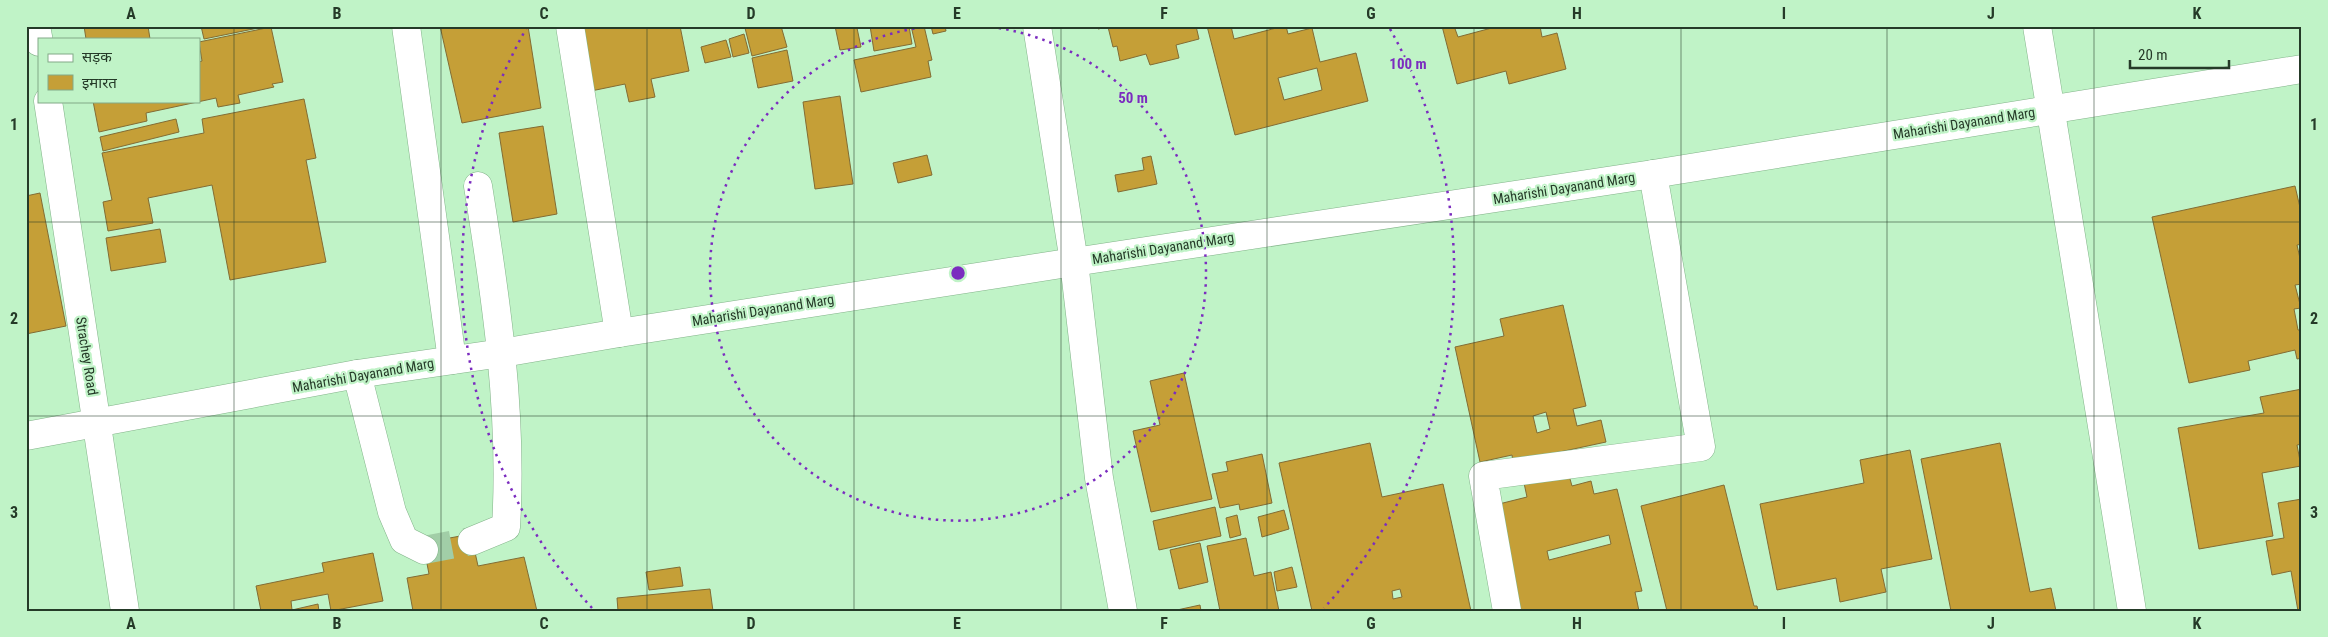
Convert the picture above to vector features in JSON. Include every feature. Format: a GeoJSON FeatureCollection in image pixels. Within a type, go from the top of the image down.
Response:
{"type":"FeatureCollection","features":[{"type":"Feature","properties":{"kind":"street"},"geometry":{"type":"LineString","coordinates":[[406,26],[452,360]]}},
{"type":"Feature","properties":{"kind":"street"},"geometry":{"type":"LineString","coordinates":[[570,26],[619,332]]}},
{"type":"Feature","properties":{"kind":"street"},"geometry":{"type":"LineString","coordinates":[[1038,26],[1074,262],[1099,478],[1123,611]]}},
{"type":"Feature","properties":{"kind":"street"},"geometry":{"type":"LineString","coordinates":[[2037,26],[2132,611]]}},
{"type":"Feature","properties":{"kind":"street","name":"Maharishi Dayanand Marg"},"geometry":{"type":"LineString","coordinates":[[26,436],[357,374],[502,353],[619,332],[1654,174],[2302,69]]}},
{"type":"Feature","properties":{"kind":"street","name":"Strachey Road"},"geometry":{"type":"LineString","coordinates":[[48,102],[125,611]]}},
{"type":"Feature","properties":{"kind":"street"},"geometry":{"type":"LineString","coordinates":[[1507,611],[1483,476],[1701,447],[1654,174]]}},
{"type":"Feature","properties":{"kind":"street"},"geometry":{"type":"LineString","coordinates":[[472,541],[506,527],[509,490],[502,353],[478,186]]}},
{"type":"Feature","properties":{"kind":"street"},"geometry":{"type":"LineString","coordinates":[[357,374],[392,512],[404,540],[424,550]]}},
{"type":"Feature","properties":{"kind":"building"},"geometry":{"type":"Polygon","coordinates":[[[84,26],[148,26],[150,38],[86,38],[84,26]]]}},
{"type":"Feature","properties":{"kind":"building"},"geometry":{"type":"Polygon","coordinates":[[[201,26],[268,26],[204,39],[201,26]]]}},
{"type":"Feature","properties":{"kind":"building"},"geometry":{"type":"Polygon","coordinates":[[[440,26],[528,26],[541,108],[462,123],[440,26]]]}},
{"type":"Feature","properties":{"kind":"building"},"geometry":{"type":"Polygon","coordinates":[[[578,26],[680,26],[689,71],[651,79],[655,97],[629,102],[625,84],[591,91],[578,26]]]}},
{"type":"Feature","properties":{"kind":"building"},"geometry":{"type":"Polygon","coordinates":[[[753,26],[781,26],[787,47],[752,56],[745,28],[753,26]]]}},
{"type":"Feature","properties":{"kind":"building"},"geometry":{"type":"Polygon","coordinates":[[[835,26],[864,26],[857,28],[861,47],[840,50],[835,26]]]}},
{"type":"Feature","properties":{"kind":"building"},"geometry":{"type":"Polygon","coordinates":[[[870,26],[909,26],[912,44],[874,51],[870,26]]]}},
{"type":"Feature","properties":{"kind":"building"},"geometry":{"type":"Polygon","coordinates":[[[911,26],[924,26],[932,60],[928,61],[931,77],[861,92],[854,60],[916,47],[911,26]]]}},
{"type":"Feature","properties":{"kind":"building"},"geometry":{"type":"Polygon","coordinates":[[[931,26],[945,26],[946,31],[933,34],[931,26]]]}},
{"type":"Feature","properties":{"kind":"building"},"geometry":{"type":"Polygon","coordinates":[[[1098,26],[1196,26],[1199,39],[1176,45],[1179,58],[1150,65],[1146,54],[1120,61],[1117,46],[1113,47],[1108,27],[1098,29],[1098,26]]]}},
{"type":"Feature","properties":{"kind":"building"},"geometry":{"type":"Polygon","coordinates":[[[1207,26],[1231,26],[1234,39],[1284,26],[1286,26],[1288,34],[1312,28],[1320,62],[1356,53],[1368,101],[1235,135],[1207,26]],[[1317,68],[1278,78],[1284,100],[1322,90],[1317,68]]]}},
{"type":"Feature","properties":{"kind":"building"},"geometry":{"type":"Polygon","coordinates":[[[1442,26],[1454,26],[1458,37],[1499,26],[1540,26],[1542,37],[1557,33],[1566,69],[1509,84],[1506,71],[1457,84],[1442,26]]]}},
{"type":"Feature","properties":{"kind":"building"},"geometry":{"type":"Polygon","coordinates":[[[271,27],[283,82],[272,84],[274,87],[238,95],[240,103],[218,107],[216,98],[200,101],[200,62],[202,61],[200,42],[271,27]]]}},
{"type":"Feature","properties":{"kind":"building"},"geometry":{"type":"Polygon","coordinates":[[[744,34],[749,53],[733,57],[729,39],[744,34]]]}},
{"type":"Feature","properties":{"kind":"building"},"geometry":{"type":"Polygon","coordinates":[[[726,40],[731,57],[705,63],[701,47],[726,40]]]}},
{"type":"Feature","properties":{"kind":"building"},"geometry":{"type":"Polygon","coordinates":[[[787,50],[793,81],[758,88],[752,58],[787,50]]]}},
{"type":"Feature","properties":{"kind":"building"},"geometry":{"type":"Polygon","coordinates":[[[840,96],[853,184],[815,189],[803,102],[840,96]]]}},
{"type":"Feature","properties":{"kind":"building"},"geometry":{"type":"Polygon","coordinates":[[[304,99],[316,158],[306,160],[326,262],[230,280],[212,185],[148,198],[153,223],[108,231],[103,202],[112,200],[102,153],[204,133],[202,119],[304,99]]]}},
{"type":"Feature","properties":{"kind":"building"},"geometry":{"type":"Polygon","coordinates":[[[93,102],[197,102],[146,113],[147,121],[99,132],[93,102]]]}},
{"type":"Feature","properties":{"kind":"building"},"geometry":{"type":"Polygon","coordinates":[[[176,119],[179,132],[103,151],[100,137],[176,119]]]}},
{"type":"Feature","properties":{"kind":"building"},"geometry":{"type":"Polygon","coordinates":[[[543,126],[557,214],[513,222],[499,133],[543,126]]]}},
{"type":"Feature","properties":{"kind":"building"},"geometry":{"type":"Polygon","coordinates":[[[927,155],[932,175],[898,183],[893,163],[927,155]]]}},
{"type":"Feature","properties":{"kind":"building"},"geometry":{"type":"Polygon","coordinates":[[[1151,156],[1157,184],[1118,192],[1115,175],[1144,170],[1142,158],[1151,156]]]}},
{"type":"Feature","properties":{"kind":"building"},"geometry":{"type":"Polygon","coordinates":[[[2295,186],[2302,216],[2302,244],[2297,245],[2302,267],[2302,284],[2295,285],[2301,308],[2294,309],[2298,330],[2302,330],[2302,358],[2297,359],[2295,350],[2248,361],[2250,370],[2189,383],[2152,217],[2295,186]]]}},
{"type":"Feature","properties":{"kind":"building"},"geometry":{"type":"Polygon","coordinates":[[[40,193],[66,326],[26,334],[26,196],[40,193]]]}},
{"type":"Feature","properties":{"kind":"building"},"geometry":{"type":"Polygon","coordinates":[[[160,229],[166,262],[111,271],[106,238],[160,229]]]}},
{"type":"Feature","properties":{"kind":"building"},"geometry":{"type":"Polygon","coordinates":[[[1563,305],[1586,406],[1573,409],[1577,426],[1601,420],[1606,442],[1513,462],[1512,455],[1480,462],[1455,347],[1504,336],[1500,319],[1563,305]],[[1546,412],[1533,416],[1537,433],[1550,429],[1546,412]]]}},
{"type":"Feature","properties":{"kind":"building"},"geometry":{"type":"Polygon","coordinates":[[[1184,373],[1212,499],[1151,512],[1133,431],[1160,425],[1150,381],[1184,373]]]}},
{"type":"Feature","properties":{"kind":"building"},"geometry":{"type":"Polygon","coordinates":[[[2302,389],[2302,444],[2297,445],[2301,466],[2262,473],[2273,536],[2199,549],[2178,428],[2264,413],[2260,397],[2302,389]]]}},
{"type":"Feature","properties":{"kind":"building"},"geometry":{"type":"Polygon","coordinates":[[[1370,443],[1382,497],[1443,484],[1471,611],[1312,611],[1279,463],[1370,443]],[[1400,589],[1392,591],[1393,599],[1402,597],[1400,589]]]}},
{"type":"Feature","properties":{"kind":"building"},"geometry":{"type":"Polygon","coordinates":[[[2000,443],[2030,592],[2051,588],[2056,611],[1951,611],[1921,459],[2000,443]]]}},
{"type":"Feature","properties":{"kind":"building"},"geometry":{"type":"Polygon","coordinates":[[[1910,450],[1932,559],[1881,569],[1886,592],[1840,602],[1836,578],[1777,590],[1760,504],[1864,483],[1860,460],[1910,450]]]}},
{"type":"Feature","properties":{"kind":"building"},"geometry":{"type":"Polygon","coordinates":[[[1262,454],[1272,503],[1240,510],[1239,504],[1220,508],[1212,474],[1228,471],[1226,462],[1262,454]]]}},
{"type":"Feature","properties":{"kind":"building"},"geometry":{"type":"Polygon","coordinates":[[[1568,472],[1572,486],[1591,481],[1594,494],[1617,489],[1642,591],[1635,592],[1639,611],[1521,611],[1495,505],[1527,497],[1524,483],[1568,472]],[[1609,535],[1547,551],[1549,560],[1611,544],[1609,535]]]}},
{"type":"Feature","properties":{"kind":"building"},"geometry":{"type":"Polygon","coordinates":[[[1724,485],[1754,606],[1757,606],[1758,611],[1667,611],[1641,506],[1724,485]]]}},
{"type":"Feature","properties":{"kind":"building"},"geometry":{"type":"Polygon","coordinates":[[[2302,499],[2302,611],[2298,611],[2291,571],[2272,575],[2266,541],[2284,538],[2278,503],[2302,499]]]}},
{"type":"Feature","properties":{"kind":"building"},"geometry":{"type":"Polygon","coordinates":[[[1215,507],[1221,536],[1159,550],[1153,521],[1215,507]]]}},
{"type":"Feature","properties":{"kind":"building"},"geometry":{"type":"Polygon","coordinates":[[[1284,510],[1289,529],[1262,537],[1258,517],[1284,510]]]}},
{"type":"Feature","properties":{"kind":"building"},"geometry":{"type":"Polygon","coordinates":[[[1237,515],[1241,535],[1230,538],[1226,518],[1237,515]]]}},
{"type":"Feature","properties":{"kind":"building"},"geometry":{"type":"Polygon","coordinates":[[[471,534],[478,566],[524,557],[537,611],[413,611],[407,578],[429,574],[423,543],[471,534]]]}},
{"type":"Feature","properties":{"kind":"building"},"geometry":{"type":"Polygon","coordinates":[[[1246,538],[1254,576],[1271,572],[1279,611],[1220,611],[1207,546],[1246,538]]]}},
{"type":"Feature","properties":{"kind":"building"},"geometry":{"type":"Polygon","coordinates":[[[1200,543],[1208,582],[1179,589],[1170,550],[1200,543]]]}},
{"type":"Feature","properties":{"kind":"building"},"geometry":{"type":"Polygon","coordinates":[[[373,553],[383,601],[331,611],[328,594],[291,601],[292,610],[318,604],[319,611],[261,611],[256,586],[324,572],[322,563],[373,553]]]}},
{"type":"Feature","properties":{"kind":"building"},"geometry":{"type":"Polygon","coordinates":[[[680,567],[683,586],[649,590],[646,572],[680,567]]]}},
{"type":"Feature","properties":{"kind":"building"},"geometry":{"type":"Polygon","coordinates":[[[1292,567],[1297,587],[1277,591],[1274,572],[1292,567]]]}},
{"type":"Feature","properties":{"kind":"building"},"geometry":{"type":"Polygon","coordinates":[[[710,589],[713,611],[618,611],[617,598],[710,589]]]}},
{"type":"Feature","properties":{"kind":"building"},"geometry":{"type":"Polygon","coordinates":[[[1200,605],[1201,611],[1177,611],[1177,610],[1200,605]]]}},
{"type":"Feature","properties":{"kind":"tunnel"},"geometry":{"type":"LineString","coordinates":[[424,550],[472,541]]}}]}
